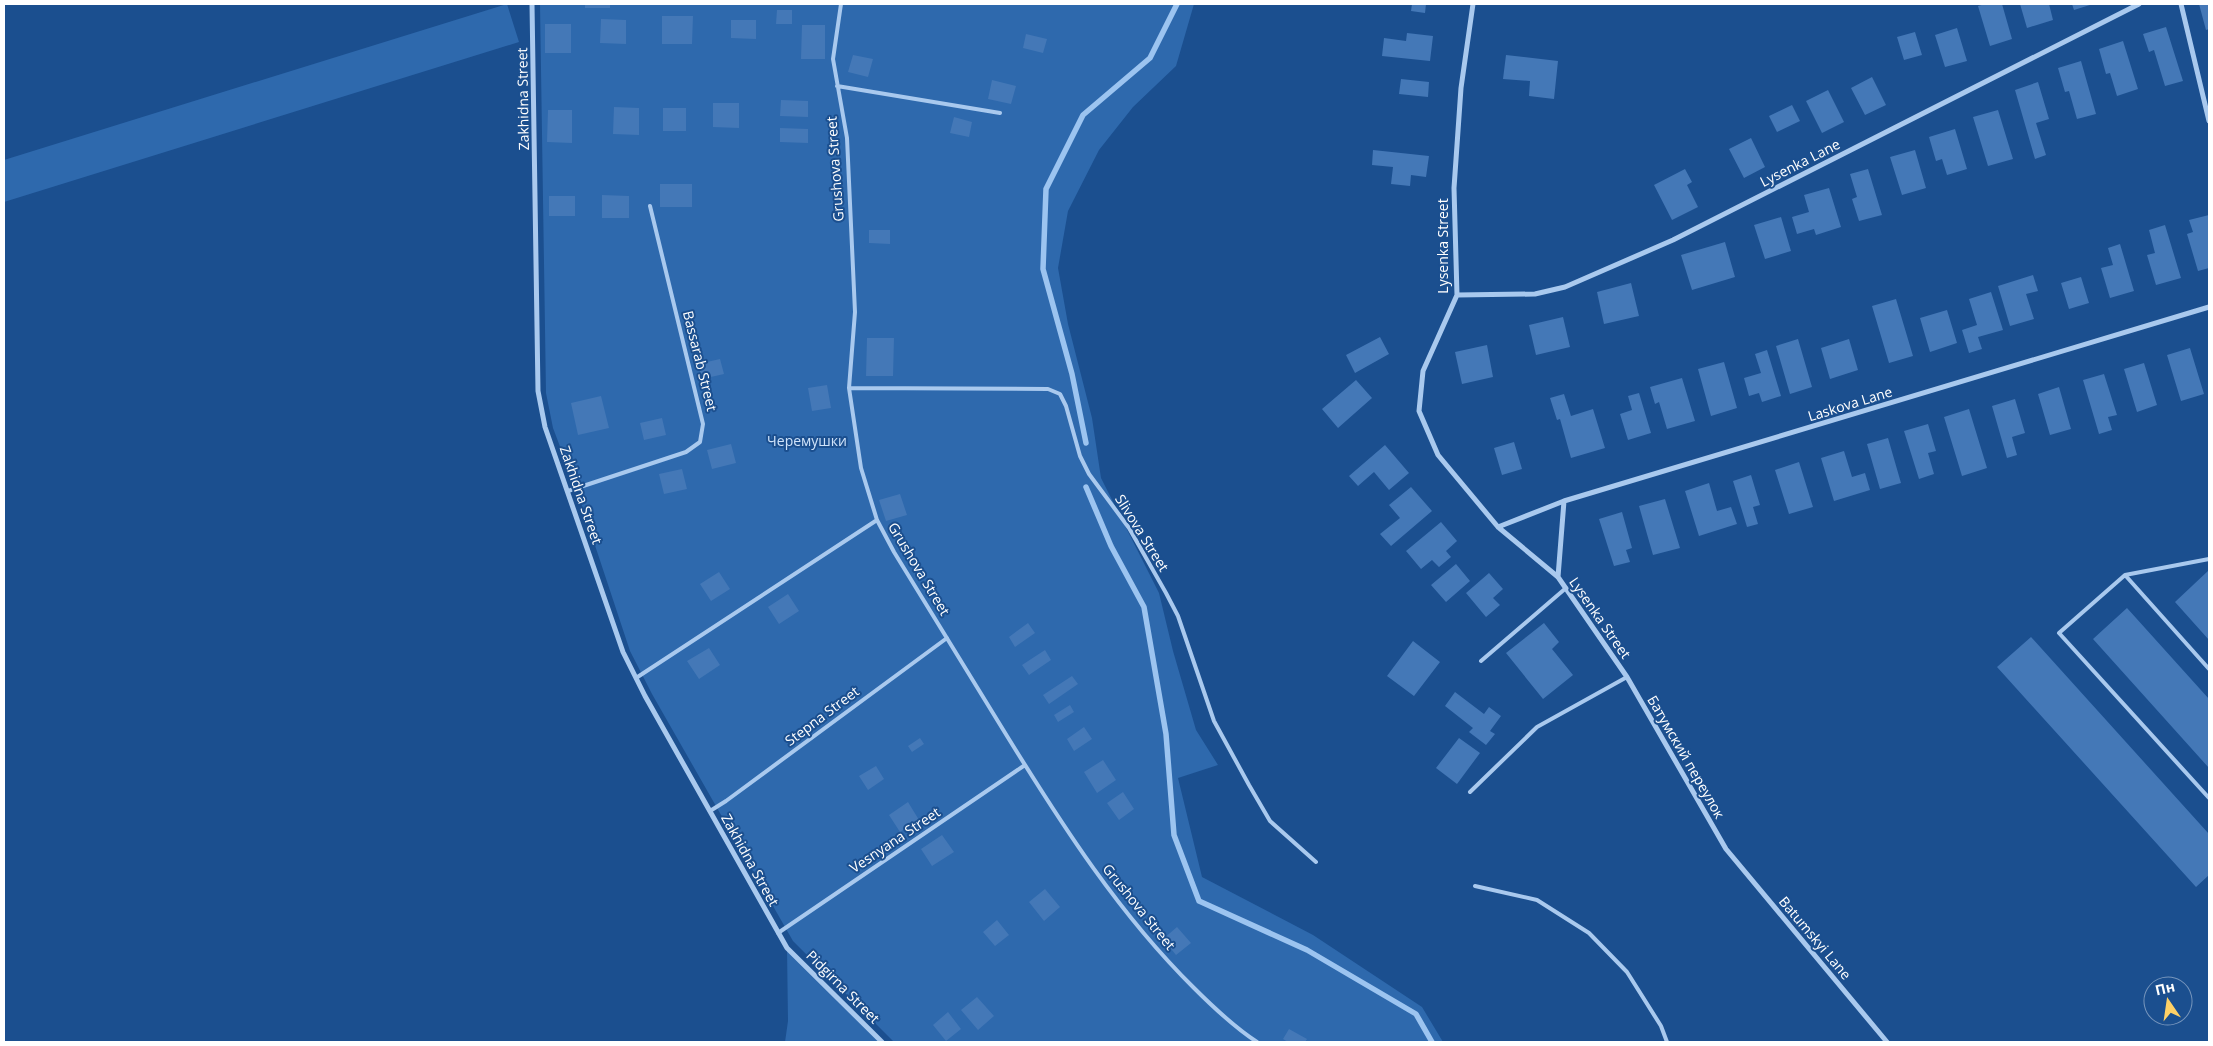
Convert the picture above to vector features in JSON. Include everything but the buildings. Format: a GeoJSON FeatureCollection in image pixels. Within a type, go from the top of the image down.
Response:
{"type":"FeatureCollection","features":[{"type":"Feature","properties":{"kind":"street","name":"Zakhidna Street"},"geometry":{"type":"LineString","coordinates":[[532,4],[538,391],[545,427],[623,652],[787,948]]}},
{"type":"Feature","properties":{"kind":"street","name":"Lysenka Street"},"geometry":{"type":"LineString","coordinates":[[1473,4],[1461,88],[1454,188],[1457,295],[1423,371],[1419,411],[1438,454],[1498,526],[1558,577],[1627,677]]}},
{"type":"Feature","properties":{"kind":"street","name":"Lysenka Lane"},"geometry":{"type":"LineString","coordinates":[[1457,295],[1535,294],[1565,287],[1673,240],[2139,4]]}},
{"type":"Feature","properties":{"kind":"street"},"geometry":{"type":"LineString","coordinates":[[2181,4],[2209,121]]}},
{"type":"Feature","properties":{"kind":"street","name":"Laskova Lane"},"geometry":{"type":"LineString","coordinates":[[1498,526],[1564,501],[2209,307]]}},
{"type":"Feature","properties":{"kind":"street"},"geometry":{"type":"LineString","coordinates":[[1558,577],[1564,501]]}},
{"type":"Feature","properties":{"kind":"street","name":"Батумский переулок"},"geometry":{"type":"LineString","coordinates":[[1627,677],[1726,849]]}},
{"type":"Feature","properties":{"kind":"street","name":"Batumskyi Lane"},"geometry":{"type":"LineString","coordinates":[[1726,849],[1887,1042]]}},
{"type":"Feature","properties":{"kind":"street","name":"Pidgirna Street"},"geometry":{"type":"LineString","coordinates":[[787,948],[882,1042]]}},
{"type":"Feature","properties":{"kind":"lane","name":"Grushova Street"},"geometry":{"type":"LineString","coordinates":[[841,4],[832,59],[847,138],[855,302],[849,388],[861,468],[877,520],[894,552],[1025,765],[1069,834],[1110,893],[1178,972],[1214,1008],[1257,1042]]}},
{"type":"Feature","properties":{"kind":"lane"},"geometry":{"type":"LineString","coordinates":[[837,86],[1000,113]]}},
{"type":"Feature","properties":{"kind":"lane","name":"Bassarab Street"},"geometry":{"type":"LineString","coordinates":[[568,491],[686,452],[700,442],[704,424],[650,206]]}},
{"type":"Feature","properties":{"kind":"lane","name":"Slivova Street"},"geometry":{"type":"LineString","coordinates":[[849,388],[1048,389],[1060,394],[1066,406],[1080,456],[1089,474],[1128,528],[1178,616],[1214,721],[1249,785],[1270,821],[1316,862]]}},
{"type":"Feature","properties":{"kind":"lane"},"geometry":{"type":"LineString","coordinates":[[636,678],[877,520]]}},
{"type":"Feature","properties":{"kind":"lane"},"geometry":{"type":"LineString","coordinates":[[2209,559],[2125,576],[2059,633],[2209,798]]}},
{"type":"Feature","properties":{"kind":"lane"},"geometry":{"type":"LineString","coordinates":[[2125,576],[2209,669]]}},
{"type":"Feature","properties":{"kind":"lane"},"geometry":{"type":"LineString","coordinates":[[1481,662],[1566,588]]}},
{"type":"Feature","properties":{"kind":"lane","name":"Stepna Street"},"geometry":{"type":"LineString","coordinates":[[710,811],[947,638]]}},
{"type":"Feature","properties":{"kind":"lane"},"geometry":{"type":"LineString","coordinates":[[1470,792],[1537,727],[1627,677]]}},
{"type":"Feature","properties":{"kind":"lane","name":"Vesnyana Street"},"geometry":{"type":"LineString","coordinates":[[778,933],[1025,765]]}},
{"type":"Feature","properties":{"kind":"lane"},"geometry":{"type":"LineString","coordinates":[[1476,886],[1537,900],[1590,934],[1627,972],[1661,1026],[1668,1042]]}},
{"type":"Feature","properties":{"kind":"green space"},"geometry":{"type":"Polygon","coordinates":[[[507,4],[519,42],[4,202],[4,160],[507,4]]]}},
{"type":"Feature","properties":{"kind":"green space","name":"Черемушки"},"geometry":{"type":"Polygon","coordinates":[[[540,4],[1194,4],[1176,66],[1133,107],[1099,150],[1068,211],[1058,268],[1068,324],[1092,418],[1101,478],[1159,593],[1173,651],[1196,730],[1218,765],[1178,778],[1202,877],[1313,935],[1422,1007],[1443,1042],[894,1042],[793,941],[652,694],[630,651],[578,494],[553,428],[546,393],[540,4]]]}},
{"type":"Feature","properties":{"kind":"green space"},"geometry":{"type":"Polygon","coordinates":[[[787,948],[882,1042],[785,1042],[788,1021],[787,948]]]}},
{"type":"Feature","properties":{"kind":"waterway"},"geometry":{"type":"LineString","coordinates":[[1086,443],[1072,374],[1043,269],[1046,189],[1083,115],[1150,58],[1177,4]]}},
{"type":"Feature","properties":{"kind":"waterway"},"geometry":{"type":"LineString","coordinates":[[1086,487],[1111,546],[1144,607],[1166,734],[1174,835],[1199,901],[1307,950],[1416,1014],[1432,1042]]}}]}
